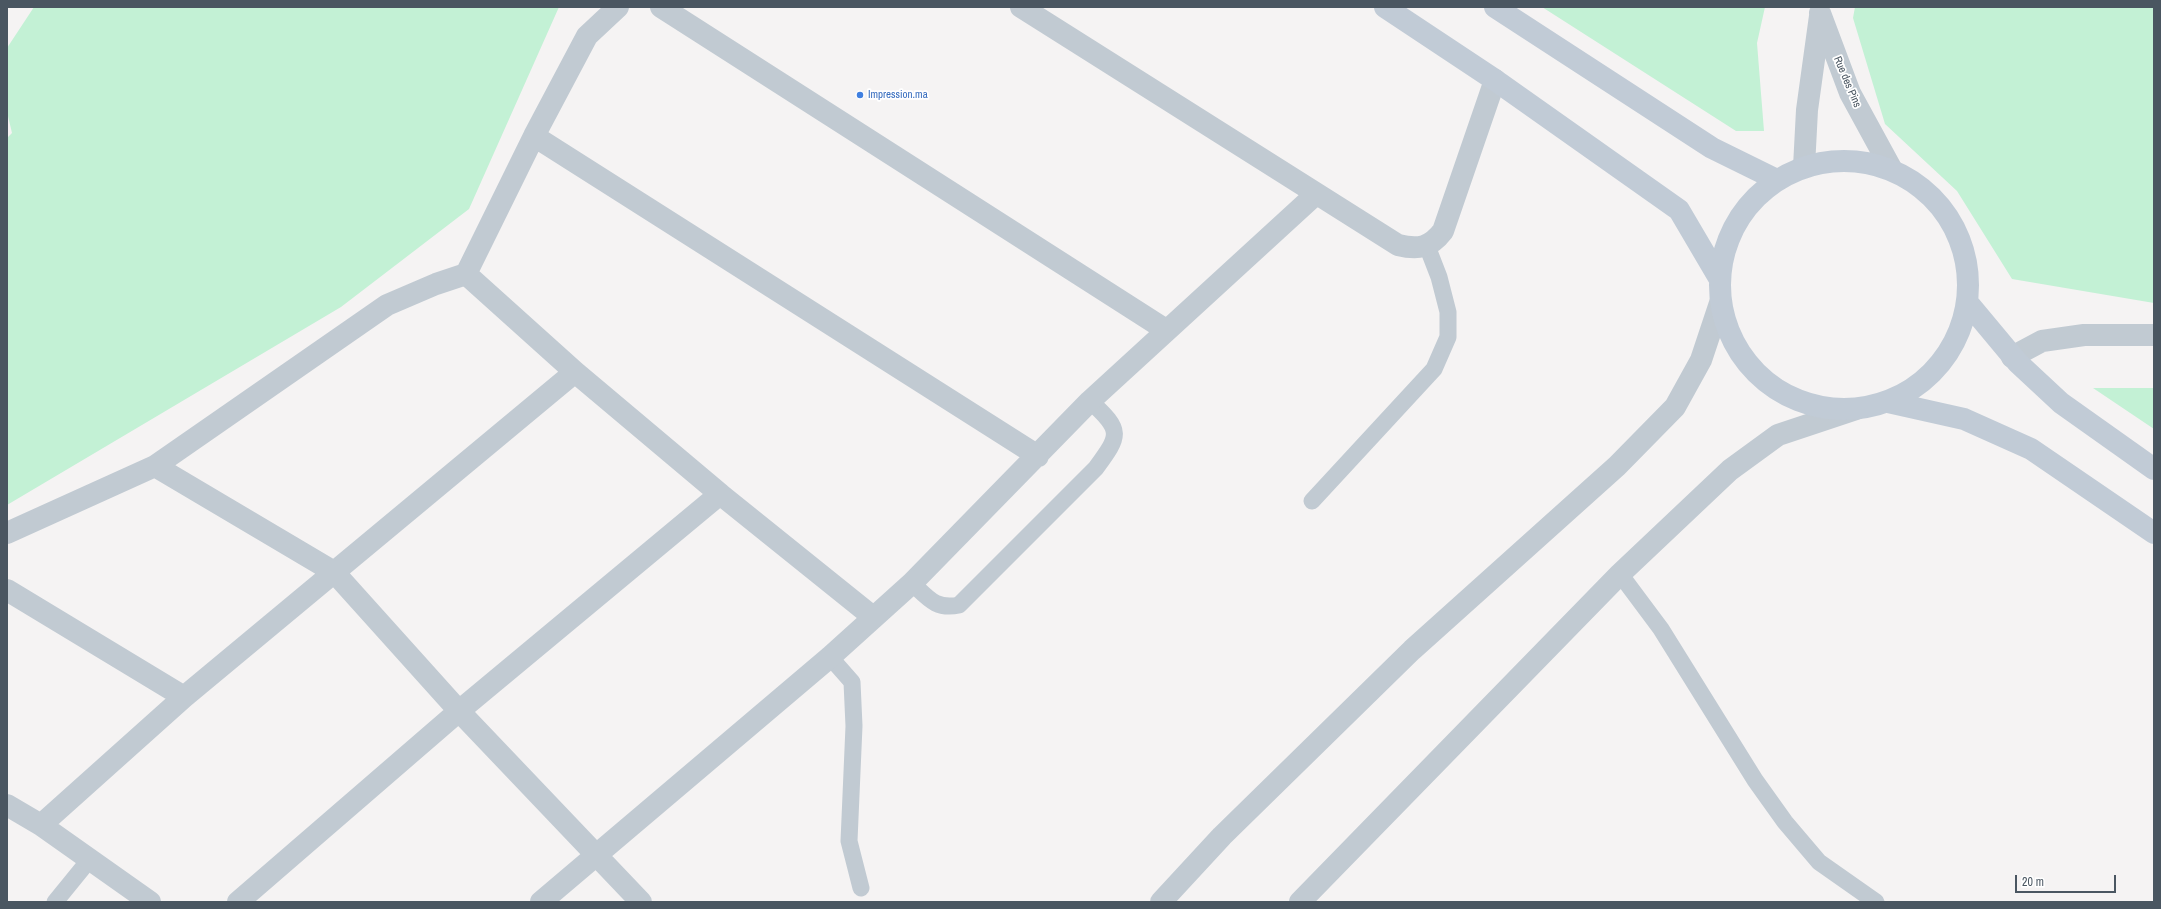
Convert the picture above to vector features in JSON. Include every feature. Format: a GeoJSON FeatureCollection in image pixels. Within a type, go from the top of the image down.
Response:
{"type":"FeatureCollection","features":[{"type":"Feature","properties":{"kind":"main road"},"geometry":{"type":"LineString","coordinates":[[1385,7],[1495,80],[1679,210],[1719,278]]}},
{"type":"Feature","properties":{"kind":"main road"},"geometry":{"type":"LineString","coordinates":[[1495,7],[1712,148],[1777,180]]}},
{"type":"Feature","properties":{"kind":"main road"},"geometry":{"type":"LineString","coordinates":[[1848,161],[1892,170],[1915,183],[1935,200],[1951,221],[1962,245],[1968,271],[1968,303],[1958,335],[1941,363],[1917,386],[1888,402],[1856,409],[1824,409],[1794,400],[1767,383],[1744,361],[1728,334],[1720,303],[1719,278],[1724,249],[1736,222],[1754,198],[1777,180],[1804,167],[1848,161]]}},
{"type":"Feature","properties":{"kind":"main road"},"geometry":{"type":"LineString","coordinates":[[1968,303],[2012,357],[2061,403],[2154,469]]}},
{"type":"Feature","properties":{"kind":"main road"},"geometry":{"type":"LineString","coordinates":[[1888,402],[1964,419],[2031,449],[2154,533]]}},
{"type":"Feature","properties":{"kind":"street"},"geometry":{"type":"LineString","coordinates":[[7,533],[155,466],[387,305],[436,284],[466,274],[534,136],[587,36],[618,7]]}},
{"type":"Feature","properties":{"kind":"street"},"geometry":{"type":"LineString","coordinates":[[661,7],[1166,330]]}},
{"type":"Feature","properties":{"kind":"street"},"geometry":{"type":"LineString","coordinates":[[1021,7],[1398,245],[1412,249],[1426,246],[1436,240],[1443,231],[1495,80]]}},
{"type":"Feature","properties":{"kind":"street","name":"Rue des Pins"},"geometry":{"type":"LineString","coordinates":[[1804,167],[1807,110],[1821,10]]}},
{"type":"Feature","properties":{"kind":"street","name":"Rue des Pins"},"geometry":{"type":"LineString","coordinates":[[1821,10],[1850,93],[1892,170]]}},
{"type":"Feature","properties":{"kind":"street"},"geometry":{"type":"LineString","coordinates":[[534,136],[1038,456]]}},
{"type":"Feature","properties":{"kind":"street"},"geometry":{"type":"LineString","coordinates":[[541,902],[830,657],[912,583],[1038,456],[1090,401],[1316,194]]}},
{"type":"Feature","properties":{"kind":"street"},"geometry":{"type":"LineString","coordinates":[[466,274],[575,372],[720,494],[873,617]]}},
{"type":"Feature","properties":{"kind":"street"},"geometry":{"type":"LineString","coordinates":[[1161,902],[1222,836],[1412,650],[1617,466],[1675,407],[1701,360],[1720,303]]}},
{"type":"Feature","properties":{"kind":"street"},"geometry":{"type":"LineString","coordinates":[[2012,357],[2042,342],[2084,335],[2154,335]]}},
{"type":"Feature","properties":{"kind":"street"},"geometry":{"type":"LineString","coordinates":[[41,825],[184,696],[575,372]]}},
{"type":"Feature","properties":{"kind":"street"},"geometry":{"type":"LineString","coordinates":[[1300,902],[1620,574],[1730,470],[1778,435],[1856,409]]}},
{"type":"Feature","properties":{"kind":"street"},"geometry":{"type":"LineString","coordinates":[[155,466],[334,572],[459,710],[641,902]]}},
{"type":"Feature","properties":{"kind":"street"},"geometry":{"type":"LineString","coordinates":[[238,902],[459,710],[720,494]]}},
{"type":"Feature","properties":{"kind":"street"},"geometry":{"type":"LineString","coordinates":[[7,590],[184,696]]}},
{"type":"Feature","properties":{"kind":"street"},"geometry":{"type":"LineString","coordinates":[[7,805],[41,825],[150,902]]}},
{"type":"Feature","properties":{"kind":"lane"},"geometry":{"type":"LineString","coordinates":[[1312,501],[1434,369],[1448,337],[1448,312],[1439,277],[1426,246]]}},
{"type":"Feature","properties":{"kind":"lane"},"geometry":{"type":"LineString","coordinates":[[912,583],[934,603],[947,608],[959,605],[1096,468],[1114,443],[1115,430],[1105,414],[1090,401]]}},
{"type":"Feature","properties":{"kind":"lane"},"geometry":{"type":"LineString","coordinates":[[1620,574],[1661,629],[1755,780],[1785,822],[1818,862],[1876,902]]}},
{"type":"Feature","properties":{"kind":"lane"},"geometry":{"type":"LineString","coordinates":[[830,657],[852,682],[854,726],[849,841],[861,888]]}},
{"type":"Feature","properties":{"kind":"lane"},"geometry":{"type":"LineString","coordinates":[[55,902],[90,859]]}},
{"type":"Feature","properties":{"kind":"green space"},"geometry":{"type":"Polygon","coordinates":[[[34,7],[559,7],[469,209],[341,307],[7,505],[7,138],[12,133],[7,112],[7,48],[34,7]]]}},
{"type":"Feature","properties":{"kind":"green space"},"geometry":{"type":"Polygon","coordinates":[[[1542,7],[1765,7],[1757,43],[1764,131],[1736,131],[1542,7]]]}},
{"type":"Feature","properties":{"kind":"green space"},"geometry":{"type":"Polygon","coordinates":[[[1855,7],[2154,7],[2154,303],[2012,279],[1957,191],[1885,124],[1853,18],[1855,7]]]}},
{"type":"Feature","properties":{"kind":"green space"},"geometry":{"type":"Polygon","coordinates":[[[2093,388],[2154,388],[2154,429],[2093,388]]]}},
{"type":"Feature","properties":{"kind":"place","name":"Impression.ma"},"geometry":{"type":"Point","coordinates":[860,95]}}]}
